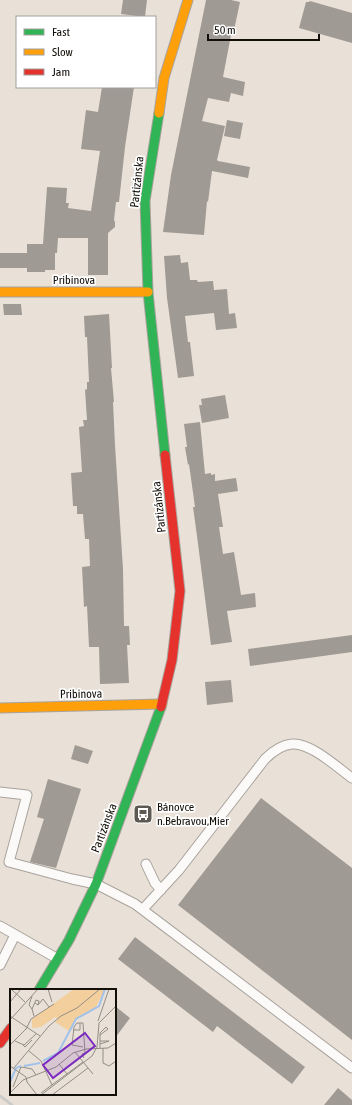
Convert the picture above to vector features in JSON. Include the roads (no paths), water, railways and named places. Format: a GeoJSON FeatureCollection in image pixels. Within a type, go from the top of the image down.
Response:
{"type":"FeatureCollection","features":[{"type":"Feature","properties":{"kind":"street","name":"Partizánska"},"geometry":{"type":"LineString","coordinates":[[40,989],[58,960],[83,913],[96,884],[162,704],[172,660],[180,591],[148,292],[145,201],[164,78],[188,0]]}},
{"type":"Feature","properties":{"kind":"street","name":"Pribinova"},"geometry":{"type":"LineString","coordinates":[[0,292],[148,292]]}},
{"type":"Feature","properties":{"kind":"street","name":"Pribinova"},"geometry":{"type":"LineString","coordinates":[[0,708],[162,704]]}},
{"type":"Feature","properties":{"kind":"street"},"geometry":{"type":"LineString","coordinates":[[0,1043],[10,1029]]}},
{"type":"Feature","properties":{"kind":"lane"},"geometry":{"type":"LineString","coordinates":[[143,909],[179,870],[264,759],[272,752],[284,746],[293,744],[304,746],[314,751],[352,778]]}},
{"type":"Feature","properties":{"kind":"lane"},"geometry":{"type":"LineString","coordinates":[[0,792],[27,795],[10,862],[96,884],[143,909],[352,1068]]}},
{"type":"Feature","properties":{"kind":"lane"},"geometry":{"type":"LineString","coordinates":[[146,864],[155,883],[161,890]]}},
{"type":"Feature","properties":{"kind":"lane"},"geometry":{"type":"LineString","coordinates":[[0,926],[58,960]]}},
{"type":"Feature","properties":{"kind":"lane"},"geometry":{"type":"LineString","coordinates":[[0,965],[15,935]]}},
{"type":"Feature","properties":{"kind":"railway"},"geometry":{"type":"LineString","coordinates":[[0,1096],[12,1105]]}},
{"type":"Feature","properties":{"kind":"place","name":"Bánovce n.Bebravou,Mier"},"geometry":{"type":"Point","coordinates":[143,814]}}]}
